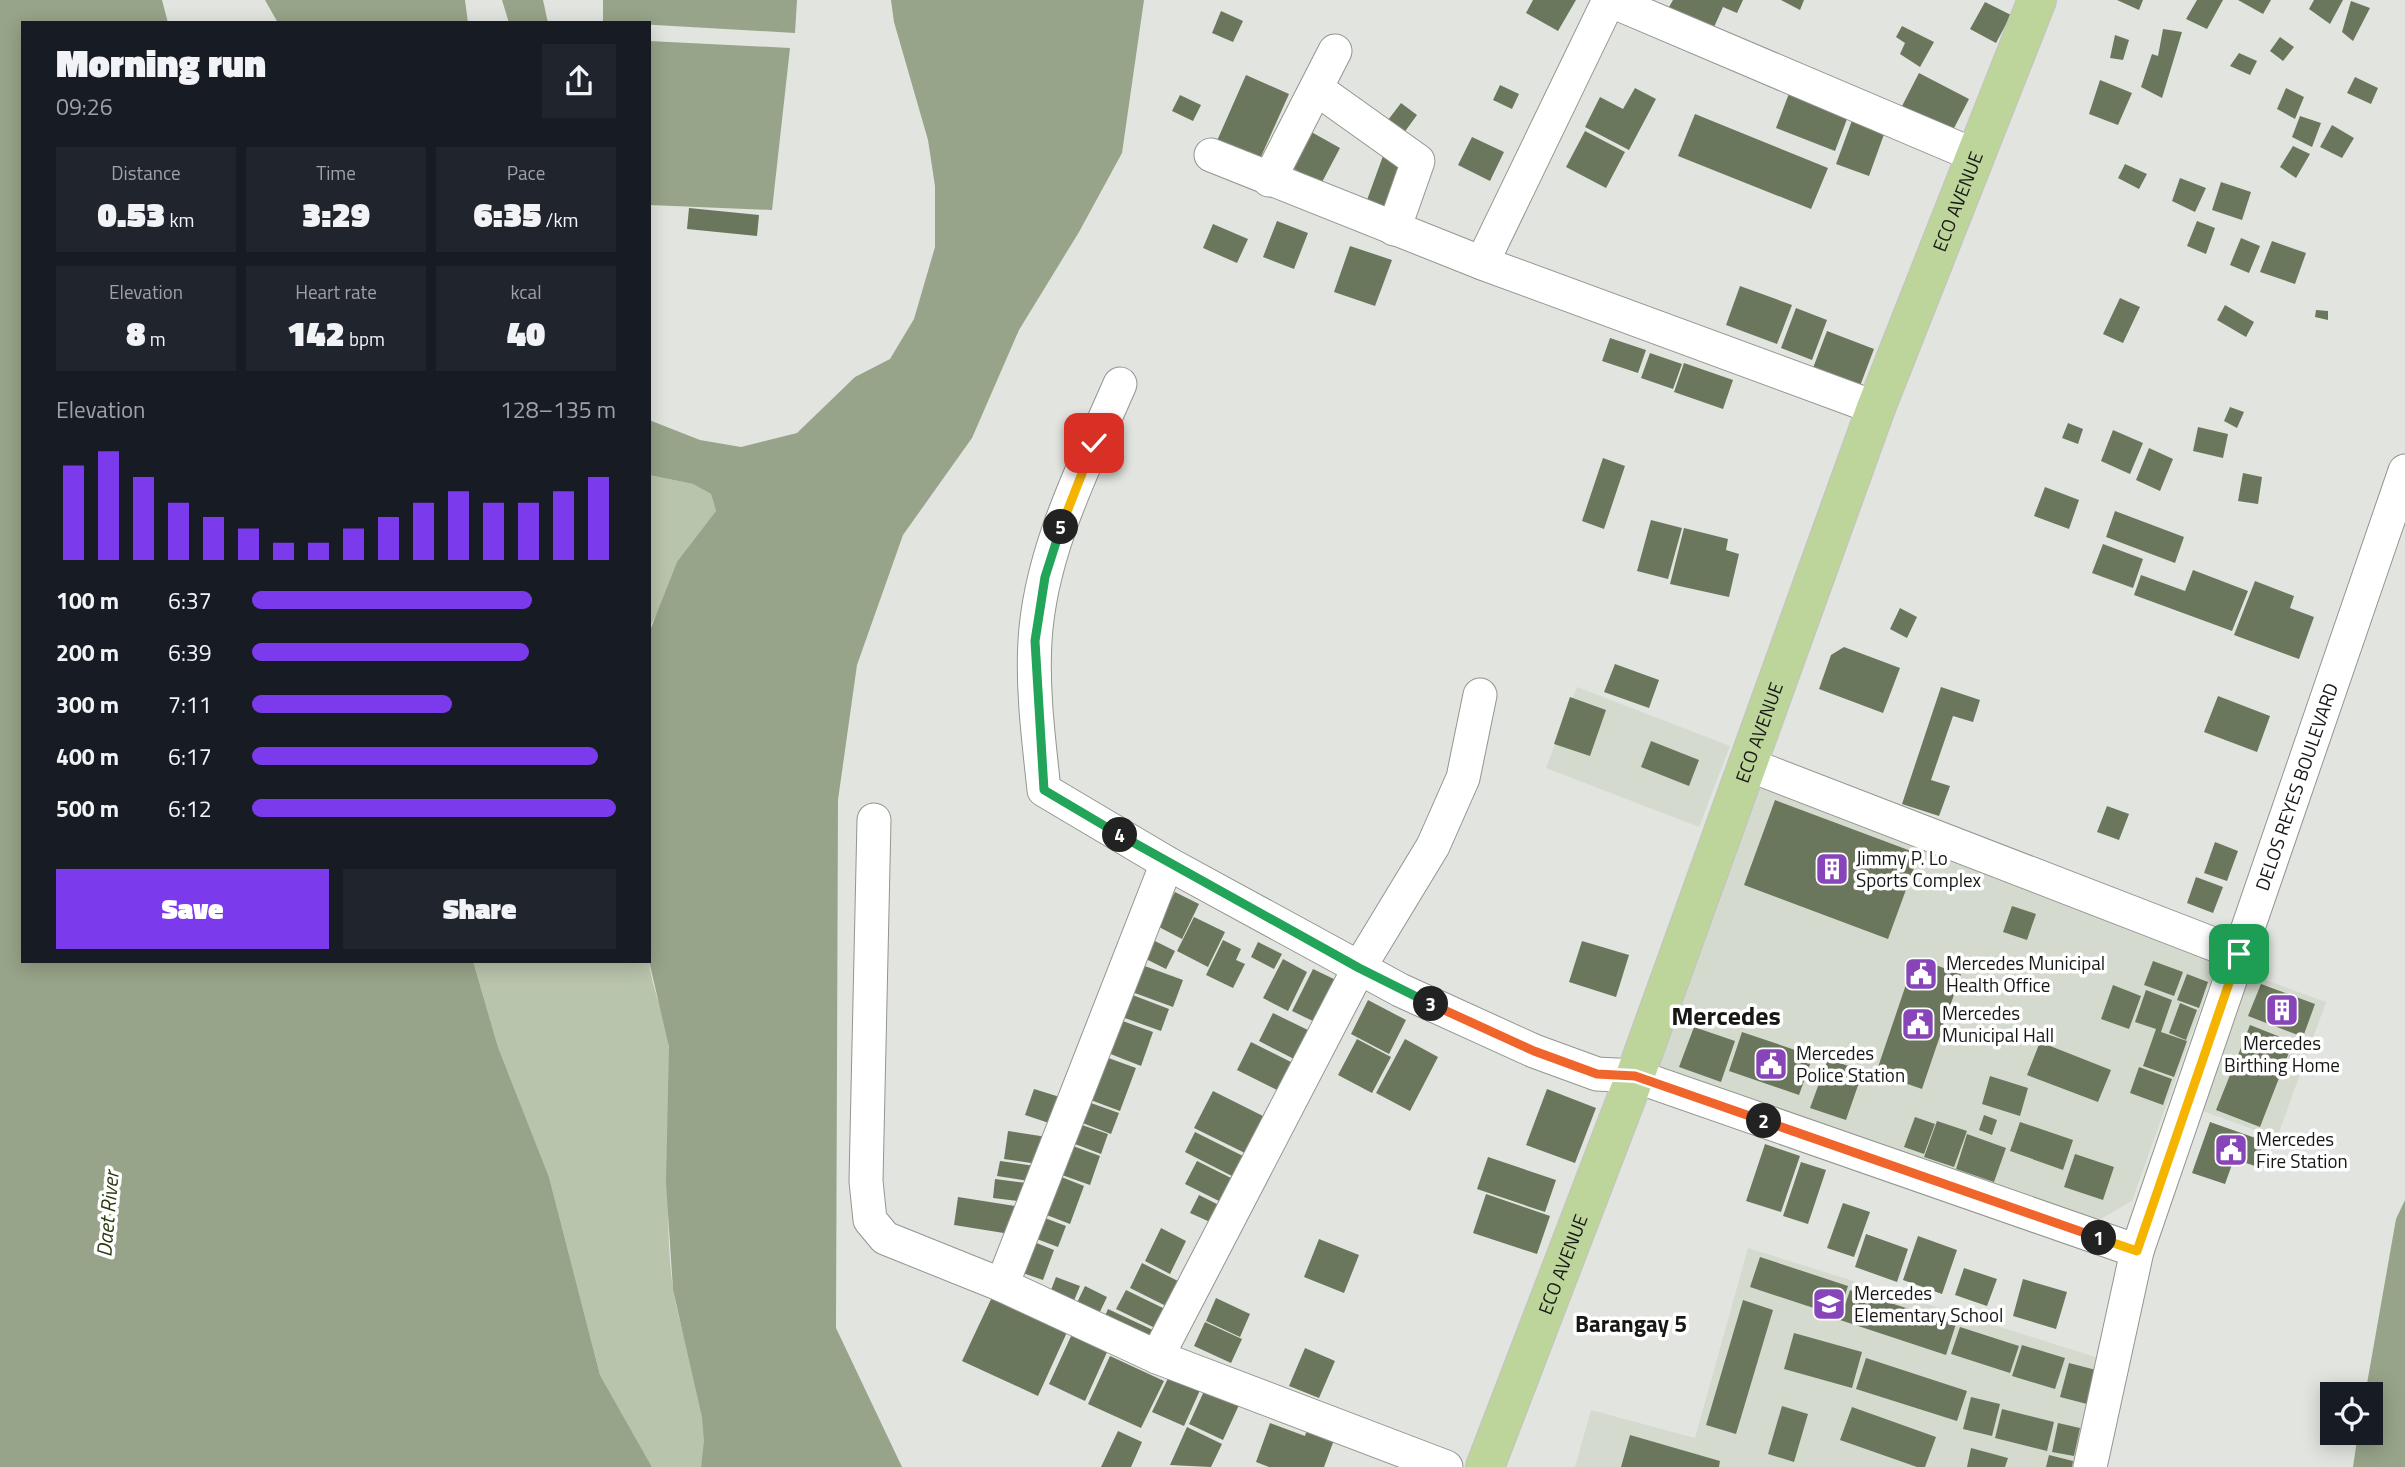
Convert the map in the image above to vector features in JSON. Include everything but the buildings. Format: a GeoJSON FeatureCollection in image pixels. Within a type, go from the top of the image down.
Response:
{"type":"FeatureCollection","features":[{"type":"Feature","properties":{"kind":"main road","name":"ECO AVENUE"},"geometry":{"type":"LineString","coordinates":[[1485,1467],[1635,1076],[1876,408],[2037,0]]}},
{"type":"Feature","properties":{"kind":"street"},"geometry":{"type":"LineString","coordinates":[[1482,263],[1609,0],[1975,155]]}},
{"type":"Feature","properties":{"kind":"street"},"geometry":{"type":"LineString","coordinates":[[1269,180],[1335,51]]}},
{"type":"Feature","properties":{"kind":"street"},"geometry":{"type":"LineString","coordinates":[[1317,89],[1418,161],[1394,229]]}},
{"type":"Feature","properties":{"kind":"street"},"geometry":{"type":"LineString","coordinates":[[1211,155],[1482,263],[1876,408]]}},
{"type":"Feature","properties":{"kind":"street"},"geometry":{"type":"LineString","coordinates":[[1119,384],[1069,503],[1045,577],[1035,641],[1044,790],[1167,863],[1359,968],[1534,1051],[1597,1074],[1635,1076],[2137,1251]]}},
{"type":"Feature","properties":{"kind":"street","name":"DELOS REYES BOULEVARD"},"geometry":{"type":"LineString","coordinates":[[2090,1467],[2137,1251],[2405,471]]}},
{"type":"Feature","properties":{"kind":"street"},"geometry":{"type":"LineString","coordinates":[[1157,1357],[1359,968],[1433,846],[1463,778],[1480,695]]}},
{"type":"Feature","properties":{"kind":"street"},"geometry":{"type":"LineString","coordinates":[[1747,764],[2239,954]]}},
{"type":"Feature","properties":{"kind":"street"},"geometry":{"type":"LineString","coordinates":[[874,820],[866,1181],[870,1220],[885,1238],[1002,1285],[1157,1357],[1446,1467]]}},
{"type":"Feature","properties":{"kind":"street"},"geometry":{"type":"LineString","coordinates":[[1002,1285],[1167,863]]}},
{"type":"Feature","properties":{"kind":"shaded area"},"geometry":{"type":"Polygon","coordinates":[[[651,475],[693,484],[711,494],[716,511],[651,624],[651,475]]]}},
{"type":"Feature","properties":{"kind":"shaded area"},"geometry":{"type":"Polygon","coordinates":[[[1577,687],[1730,746],[1699,827],[1546,768],[1577,687]]]}},
{"type":"Feature","properties":{"kind":"shaded area"},"geometry":{"type":"Polygon","coordinates":[[[1757,786],[2218,960],[2132,1201],[2092,1224],[1655,1064],[1757,786]]]}},
{"type":"Feature","properties":{"kind":"shaded area"},"geometry":{"type":"Polygon","coordinates":[[[474,963],[649,963],[669,1049],[670,1259],[677,1311],[701,1400],[704,1445],[701,1467],[652,1467],[600,1375],[549,1177],[498,1047],[474,963]]]}},
{"type":"Feature","properties":{"kind":"shaded area"},"geometry":{"type":"Polygon","coordinates":[[[2249,974],[2326,1002],[2277,1138],[2200,1110],[2249,974]]]}},
{"type":"Feature","properties":{"kind":"shaded area","name":"Mercedes Elementary School"},"geometry":{"type":"Polygon","coordinates":[[[1748,1248],[2105,1360],[2081,1467],[1575,1467],[1591,1410],[1695,1438],[1748,1248]]]}},
{"type":"Feature","properties":{"kind":"water","name":"Daet River"},"geometry":{"type":"Polygon","coordinates":[[[0,0],[162,0],[167,21],[21,21],[21,963],[474,963],[498,1047],[549,1177],[600,1375],[652,1467],[0,1467],[0,0]]]}},
{"type":"Feature","properties":{"kind":"water"},"geometry":{"type":"Polygon","coordinates":[[[265,0],[465,0],[468,21],[277,21],[265,0]]]}},
{"type":"Feature","properties":{"kind":"water"},"geometry":{"type":"Polygon","coordinates":[[[502,0],[543,0],[548,21],[508,21],[502,0]]]}},
{"type":"Feature","properties":{"kind":"water"},"geometry":{"type":"Polygon","coordinates":[[[603,0],[797,0],[795,33],[651,25],[651,21],[603,21],[603,0]]]}},
{"type":"Feature","properties":{"kind":"water"},"geometry":{"type":"Polygon","coordinates":[[[891,0],[1144,0],[1122,153],[1079,232],[1019,330],[972,438],[903,535],[857,665],[838,800],[836,1328],[902,1467],[701,1467],[704,1441],[702,1417],[673,1290],[666,1182],[669,1047],[649,963],[651,628],[677,562],[716,511],[711,494],[693,484],[651,475],[651,421],[700,440],[741,447],[797,433],[855,377],[890,359],[914,319],[935,247],[935,186],[928,140],[894,22],[891,0]]]}},
{"type":"Feature","properties":{"kind":"water"},"geometry":{"type":"Polygon","coordinates":[[[651,41],[790,48],[772,210],[651,205],[651,41]]]}},
{"type":"Feature","properties":{"kind":"water"},"geometry":{"type":"Polygon","coordinates":[[[2405,1200],[2405,1467],[2353,1467],[2356,1445],[2383,1445],[2383,1382],[2367,1382],[2396,1219],[2405,1200]]]}},
{"type":"Feature","properties":{"kind":"place","name":"Jimmy P. Lo Sports Complex"},"geometry":{"type":"Point","coordinates":[1832,869]}},
{"type":"Feature","properties":{"kind":"place","name":"Mercedes Municipal Health Office"},"geometry":{"type":"Point","coordinates":[1921,974]}},
{"type":"Feature","properties":{"kind":"place","name":"Mercedes Birthing Home"},"geometry":{"type":"Point","coordinates":[2282,1010]}},
{"type":"Feature","properties":{"kind":"place","name":"Mercedes Municipal Hall"},"geometry":{"type":"Point","coordinates":[1918,1024]}},
{"type":"Feature","properties":{"kind":"place","name":"Mercedes Police Station"},"geometry":{"type":"Point","coordinates":[1771,1064]}},
{"type":"Feature","properties":{"kind":"place","name":"Mercedes Fire Station"},"geometry":{"type":"Point","coordinates":[2231,1150]}},
{"type":"Feature","properties":{"kind":"place","name":"Mercedes Elementary School"},"geometry":{"type":"Point","coordinates":[1829,1304]}},
{"type":"Feature","properties":{"kind":"district","name":"Mercedes"},"geometry":{"type":"Point","coordinates":[1726,1016]}},
{"type":"Feature","properties":{"kind":"district","name":"Barangay 5"},"geometry":{"type":"Point","coordinates":[1631,1324]}},
{"type":"Feature","properties":{"kind":"route"},"geometry":{"type":"LineString","coordinates":[[1094,443],[1069,503],[1045,577],[1035,641],[1044,790],[1167,863],[1400,990],[1534,1051],[1597,1074],[1635,1076],[2137,1251],[2239,954]]}}]}
